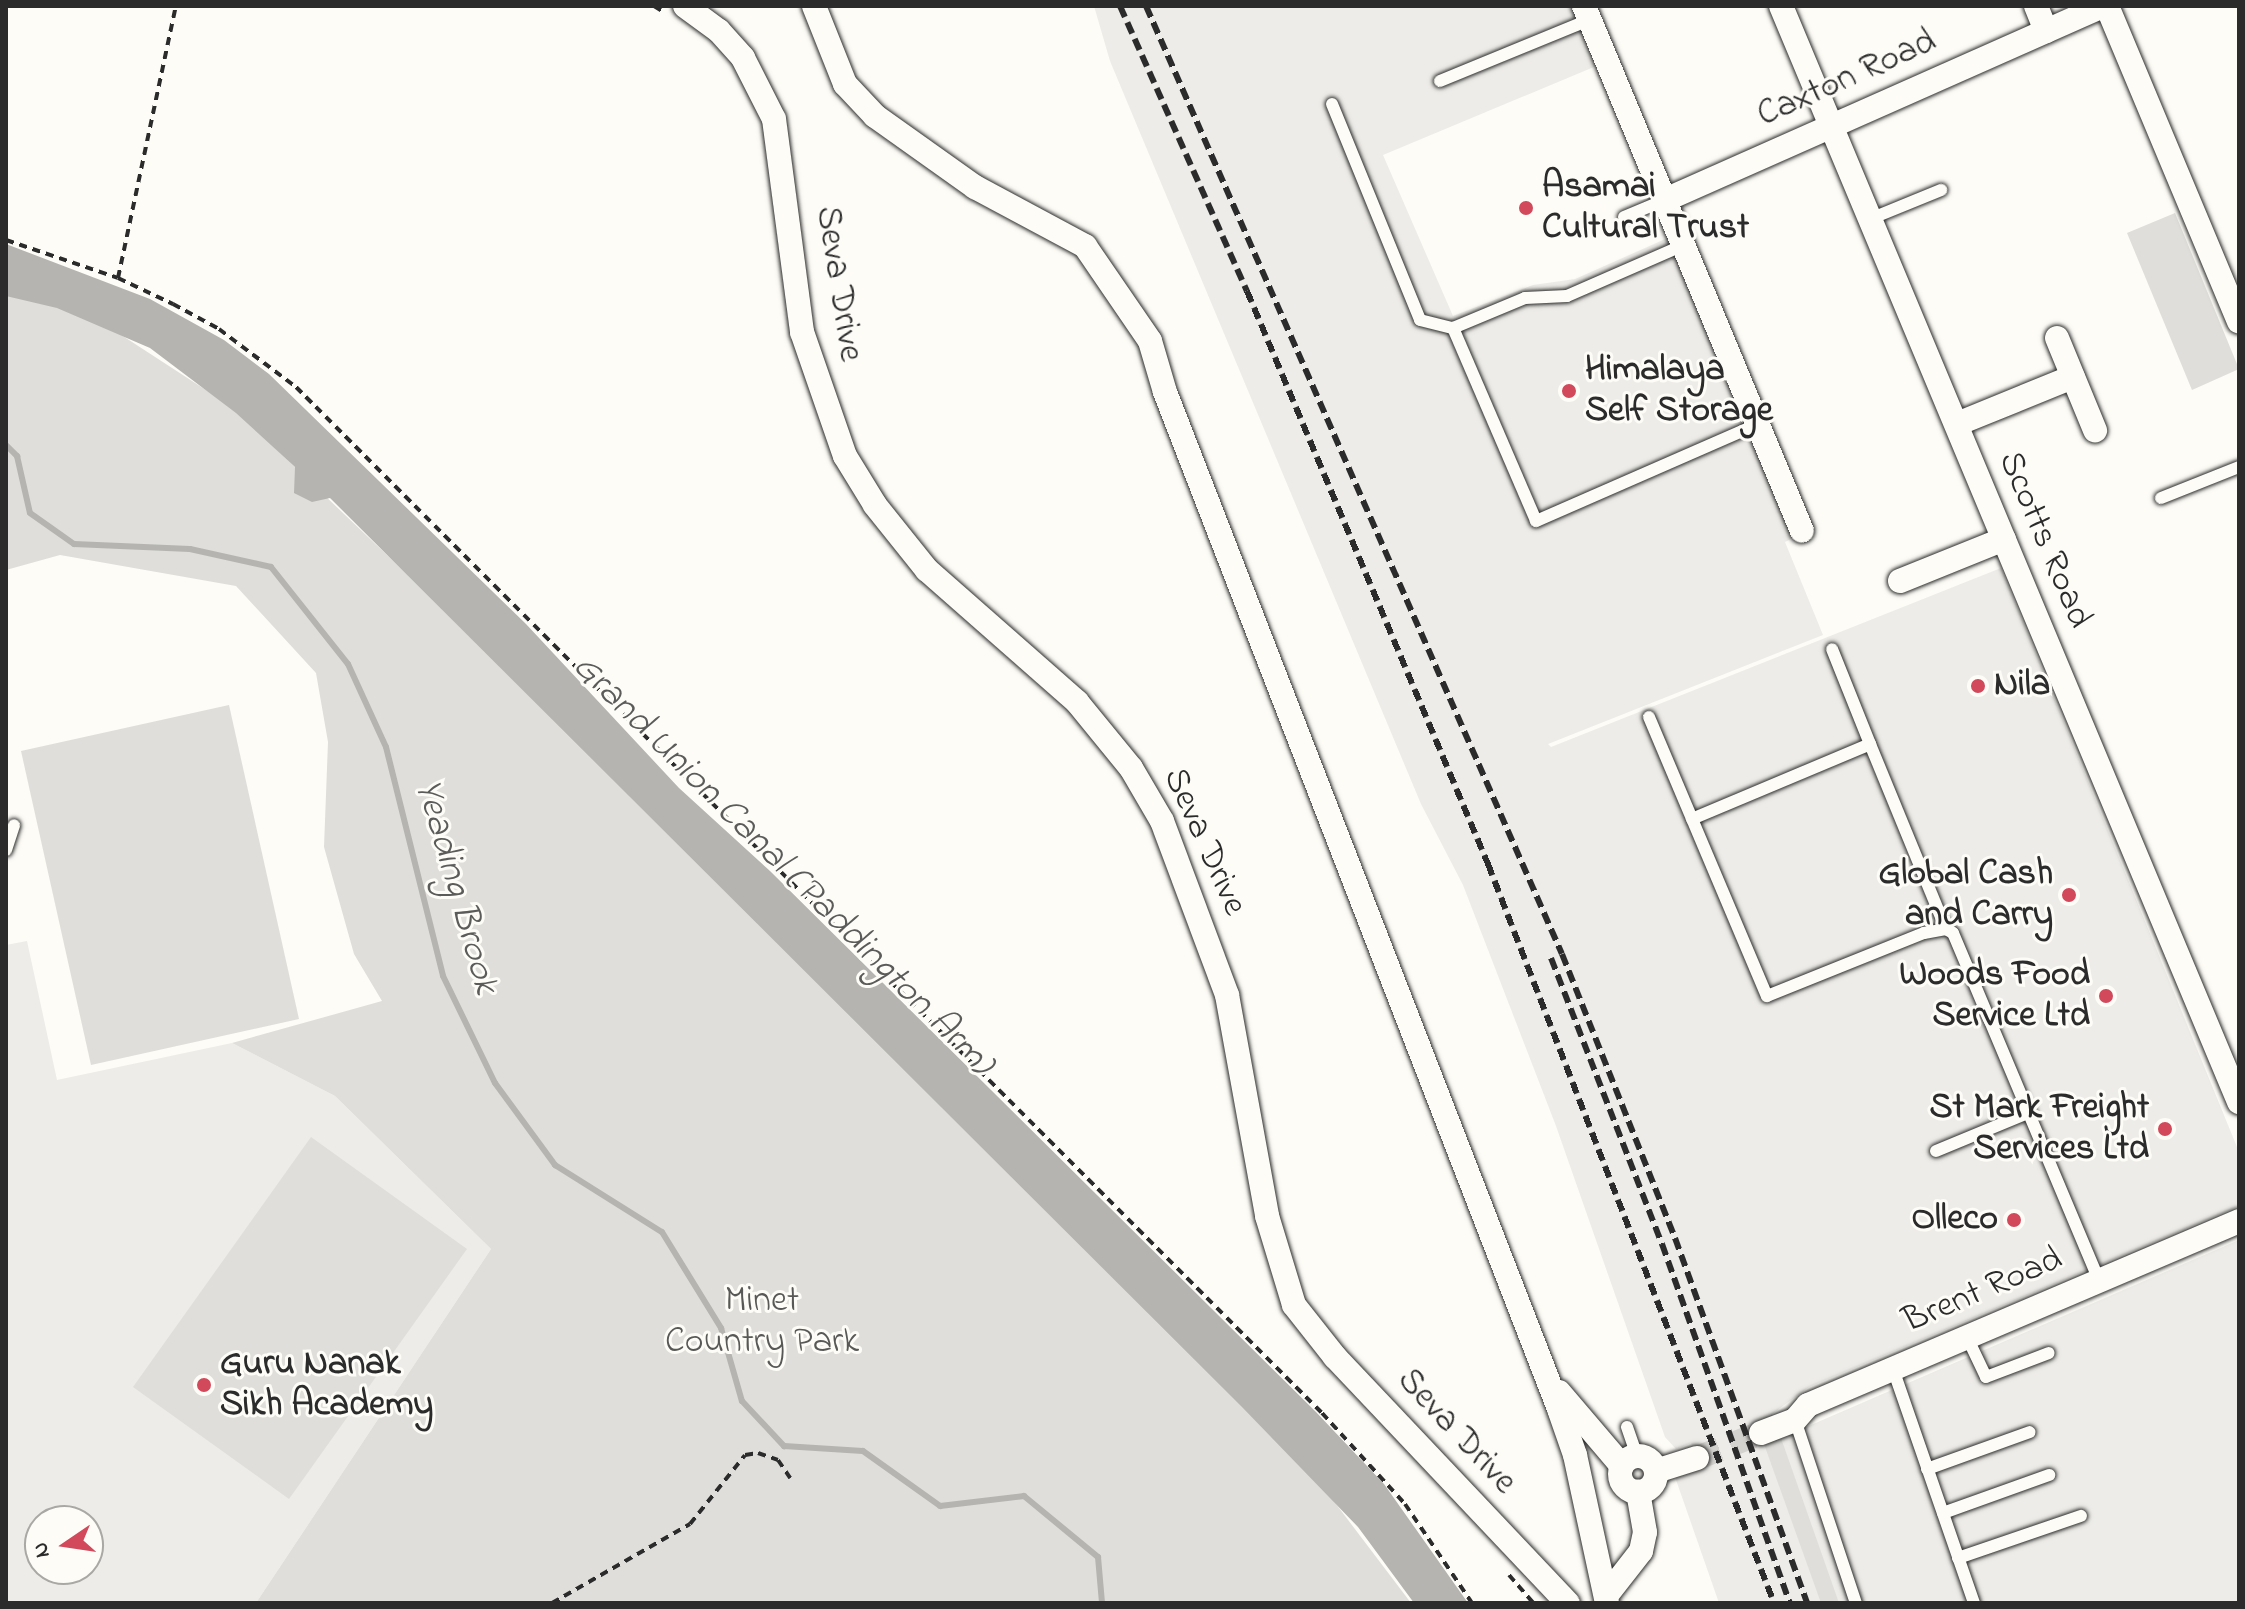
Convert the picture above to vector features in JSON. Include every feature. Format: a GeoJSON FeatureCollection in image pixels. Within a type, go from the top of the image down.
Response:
{"type":"FeatureCollection","features":[{"type":"Feature","properties":{"kind":"street","name":"Seva Drive"},"geometry":{"type":"LineString","coordinates":[[685,6],[719,31],[743,58],[774,119],[802,332],[845,456],[875,505],[927,570],[1054,678],[1086,712],[1131,768],[1162,821],[1227,995],[1267,1216],[1294,1305],[1335,1357],[1568,1603]]}},
{"type":"Feature","properties":{"kind":"street"},"geometry":{"type":"LineString","coordinates":[[814,6],[845,84],[875,116],[975,187],[1085,246],[1150,341],[1165,392],[1575,1455],[1607,1600]]}},
{"type":"Feature","properties":{"kind":"street","name":"Scotts Road"},"geometry":{"type":"LineString","coordinates":[[1781,6],[2239,1102]]}},
{"type":"Feature","properties":{"kind":"street"},"geometry":{"type":"LineString","coordinates":[[2036,6],[2046,31]]}},
{"type":"Feature","properties":{"kind":"street"},"geometry":{"type":"LineString","coordinates":[[2105,6],[2239,321]]}},
{"type":"Feature","properties":{"kind":"street","name":"Caxton Road"},"geometry":{"type":"LineString","coordinates":[[1665,200],[2105,6]]}},
{"type":"Feature","properties":{"kind":"street"},"geometry":{"type":"LineString","coordinates":[[1586,13],[1802,531]]}},
{"type":"Feature","properties":{"kind":"street"},"geometry":{"type":"LineString","coordinates":[[2057,338],[2095,430]]}},
{"type":"Feature","properties":{"kind":"street"},"geometry":{"type":"LineString","coordinates":[[1957,424],[2073,377]]}},
{"type":"Feature","properties":{"kind":"street"},"geometry":{"type":"LineString","coordinates":[[1900,581],[2004,539]]}},
{"type":"Feature","properties":{"kind":"street","name":"Brent Road"},"geometry":{"type":"LineString","coordinates":[[1761,1433],[1795,1420],[1808,1405],[2239,1221]]}},
{"type":"Feature","properties":{"kind":"street"},"geometry":{"type":"LineString","coordinates":[[1548,1383],[1638,1464],[1654,1483],[1638,1492],[1645,1532],[1641,1551],[1607,1600]]}},
{"type":"Feature","properties":{"kind":"street"},"geometry":{"type":"LineString","coordinates":[[1638,1464],[1697,1458]]}},
{"type":"Feature","properties":{"kind":"lane"},"geometry":{"type":"LineString","coordinates":[[1440,81],[1586,13]]}},
{"type":"Feature","properties":{"kind":"lane"},"geometry":{"type":"LineString","coordinates":[[1332,104],[1420,320],[1453,328],[1525,298],[1567,296],[1684,245]]}},
{"type":"Feature","properties":{"kind":"lane"},"geometry":{"type":"LineString","coordinates":[[1870,219],[1941,190]]}},
{"type":"Feature","properties":{"kind":"lane"},"geometry":{"type":"LineString","coordinates":[[1624,217],[1665,200]]}},
{"type":"Feature","properties":{"kind":"lane"},"geometry":{"type":"LineString","coordinates":[[1453,328],[1536,521],[1758,424]]}},
{"type":"Feature","properties":{"kind":"lane"},"geometry":{"type":"LineString","coordinates":[[2161,498],[2239,467]]}},
{"type":"Feature","properties":{"kind":"lane"},"geometry":{"type":"LineString","coordinates":[[1832,649],[1946,929],[1959,942],[2099,1280]]}},
{"type":"Feature","properties":{"kind":"lane"},"geometry":{"type":"LineString","coordinates":[[1649,717],[1767,996],[1924,933],[1946,929]]}},
{"type":"Feature","properties":{"kind":"lane"},"geometry":{"type":"LineString","coordinates":[[1692,819],[1870,744]]}},
{"type":"Feature","properties":{"kind":"lane"},"geometry":{"type":"LineString","coordinates":[[6,850],[14,825]]}},
{"type":"Feature","properties":{"kind":"lane"},"geometry":{"type":"LineString","coordinates":[[1936,1151],[2030,1112]]}},
{"type":"Feature","properties":{"kind":"lane"},"geometry":{"type":"LineString","coordinates":[[1967,1337],[1986,1377],[2049,1353]]}},
{"type":"Feature","properties":{"kind":"lane"},"geometry":{"type":"LineString","coordinates":[[1893,1369],[1974,1603]]}},
{"type":"Feature","properties":{"kind":"lane"},"geometry":{"type":"LineString","coordinates":[[1795,1420],[1856,1603]]}},
{"type":"Feature","properties":{"kind":"lane"},"geometry":{"type":"LineString","coordinates":[[1627,1427],[1638,1464]]}},
{"type":"Feature","properties":{"kind":"lane"},"geometry":{"type":"LineString","coordinates":[[1927,1469],[2030,1432]]}},
{"type":"Feature","properties":{"kind":"lane"},"geometry":{"type":"LineString","coordinates":[[1943,1513],[2049,1475]]}},
{"type":"Feature","properties":{"kind":"lane"},"geometry":{"type":"LineString","coordinates":[[1958,1558],[2081,1516]]}},
{"type":"Feature","properties":{"kind":"path"},"geometry":{"type":"LineString","coordinates":[[118,278],[176,6]]}},
{"type":"Feature","properties":{"kind":"path"},"geometry":{"type":"LineString","coordinates":[[6,240],[118,278],[219,329],[296,387],[1343,1434],[1405,1504],[1472,1603]]}},
{"type":"Feature","properties":{"kind":"path"},"geometry":{"type":"LineString","coordinates":[[552,1603],[690,1524],[745,1455],[758,1453],[778,1460],[790,1478]]}},
{"type":"Feature","properties":{"kind":"shaded area"},"geometry":{"type":"Polygon","coordinates":[[[1094,6],[1576,6],[1601,64],[1383,155],[1453,316],[1533,285],[1575,279],[1672,236],[1799,535],[1785,542],[1823,635],[1548,744],[1551,747],[2001,568],[2239,1152],[2239,1206],[1809,1387],[1772,1414],[1781,1438],[2239,1240],[2239,1603],[1719,1603],[1675,1477],[1701,1467],[1691,1443],[1676,1449],[1665,1437],[1556,1126],[1463,885],[1421,804],[1110,61],[1094,6]]]}},
{"type":"Feature","properties":{"kind":"shaded area"},"geometry":{"type":"Polygon","coordinates":[[[6,244],[150,299],[224,340],[269,374],[526,624],[679,788],[770,871],[1316,1412],[1384,1484],[1468,1603],[1414,1603],[1358,1527],[1241,1406],[330,498],[312,502],[294,493],[295,467],[236,413],[150,348],[57,308],[6,296],[6,244]]]}},
{"type":"Feature","properties":{"kind":"shaded area","name":"Guru Nanak Sikh Academy"},"geometry":{"type":"Polygon","coordinates":[[[27,941],[57,1080],[232,1043],[335,1096],[491,1249],[256,1603],[6,1603],[6,945],[27,941]]]}},
{"type":"Feature","properties":{"kind":"green space"},"geometry":{"type":"Polygon","coordinates":[[[2175,213],[2239,369],[2192,390],[2127,233],[2175,213]]]}},
{"type":"Feature","properties":{"kind":"green space","name":"Minet Country Park"},"geometry":{"type":"Polygon","coordinates":[[[6,295],[89,314],[232,407],[611,769],[1314,1475],[1411,1603],[256,1603],[491,1249],[335,1096],[232,1043],[382,1001],[354,954],[324,847],[328,742],[316,673],[236,586],[60,555],[6,570],[6,295]]]}},
{"type":"Feature","properties":{"kind":"green space"},"geometry":{"type":"Polygon","coordinates":[[[229,705],[299,1019],[91,1065],[21,751],[229,705]]]}},
{"type":"Feature","properties":{"kind":"green space"},"geometry":{"type":"Polygon","coordinates":[[[311,1137],[467,1249],[289,1499],[133,1387],[311,1137]]]}},
{"type":"Feature","properties":{"kind":"green space"},"geometry":{"type":"Polygon","coordinates":[[[1781,1438],[1839,1603],[1821,1603],[1764,1444],[1781,1438]]]}},
{"type":"Feature","properties":{"kind":"waterway","name":"Yeading Brook"},"geometry":{"type":"LineString","coordinates":[[6,445],[17,456],[30,513],[74,544],[190,549],[271,567],[348,664],[386,747],[443,976],[495,1083],[555,1165],[662,1232],[721,1328],[742,1401],[784,1446],[863,1451],[940,1506],[1024,1496],[1098,1557],[1102,1603]]}},
{"type":"Feature","properties":{"kind":"tunnel"},"geometry":{"type":"LineString","coordinates":[[1697,1458],[1761,1433]]}},
{"type":"Feature","properties":{"kind":"railway"},"geometry":{"type":"LineString","coordinates":[[1120,6],[1247,291],[1488,864],[1774,1603]]}},
{"type":"Feature","properties":{"kind":"railway"},"geometry":{"type":"LineString","coordinates":[[1146,6],[1562,954],[1675,1238],[1807,1603]]}},
{"type":"Feature","properties":{"kind":"railway"},"geometry":{"type":"LineString","coordinates":[[1551,958],[1662,1244],[1790,1603]]}},
{"type":"Feature","properties":{"kind":"place","name":"Asamai Cultural Trust"},"geometry":{"type":"Point","coordinates":[1526,208]}},
{"type":"Feature","properties":{"kind":"place","name":"Himalaya Self Storage"},"geometry":{"type":"Point","coordinates":[1569,391]}},
{"type":"Feature","properties":{"kind":"place","name":"Nila"},"geometry":{"type":"Point","coordinates":[1978,686]}},
{"type":"Feature","properties":{"kind":"place","name":"Global Cash and Carry"},"geometry":{"type":"Point","coordinates":[2069,895]}},
{"type":"Feature","properties":{"kind":"place","name":"Woods Food Service Ltd"},"geometry":{"type":"Point","coordinates":[2106,996]}},
{"type":"Feature","properties":{"kind":"place","name":"St Mark Freight Services Ltd"},"geometry":{"type":"Point","coordinates":[2165,1129]}},
{"type":"Feature","properties":{"kind":"place","name":"Olleco"},"geometry":{"type":"Point","coordinates":[2014,1220]}},
{"type":"Feature","properties":{"kind":"place","name":"Guru Nanak Sikh Academy"},"geometry":{"type":"Point","coordinates":[204,1385]}},
{"type":"Feature","properties":{"kind":"water label","name":"Grand Union Canal (Paddington Arm)"},"geometry":{"type":"Point","coordinates":[782,866]}}]}
